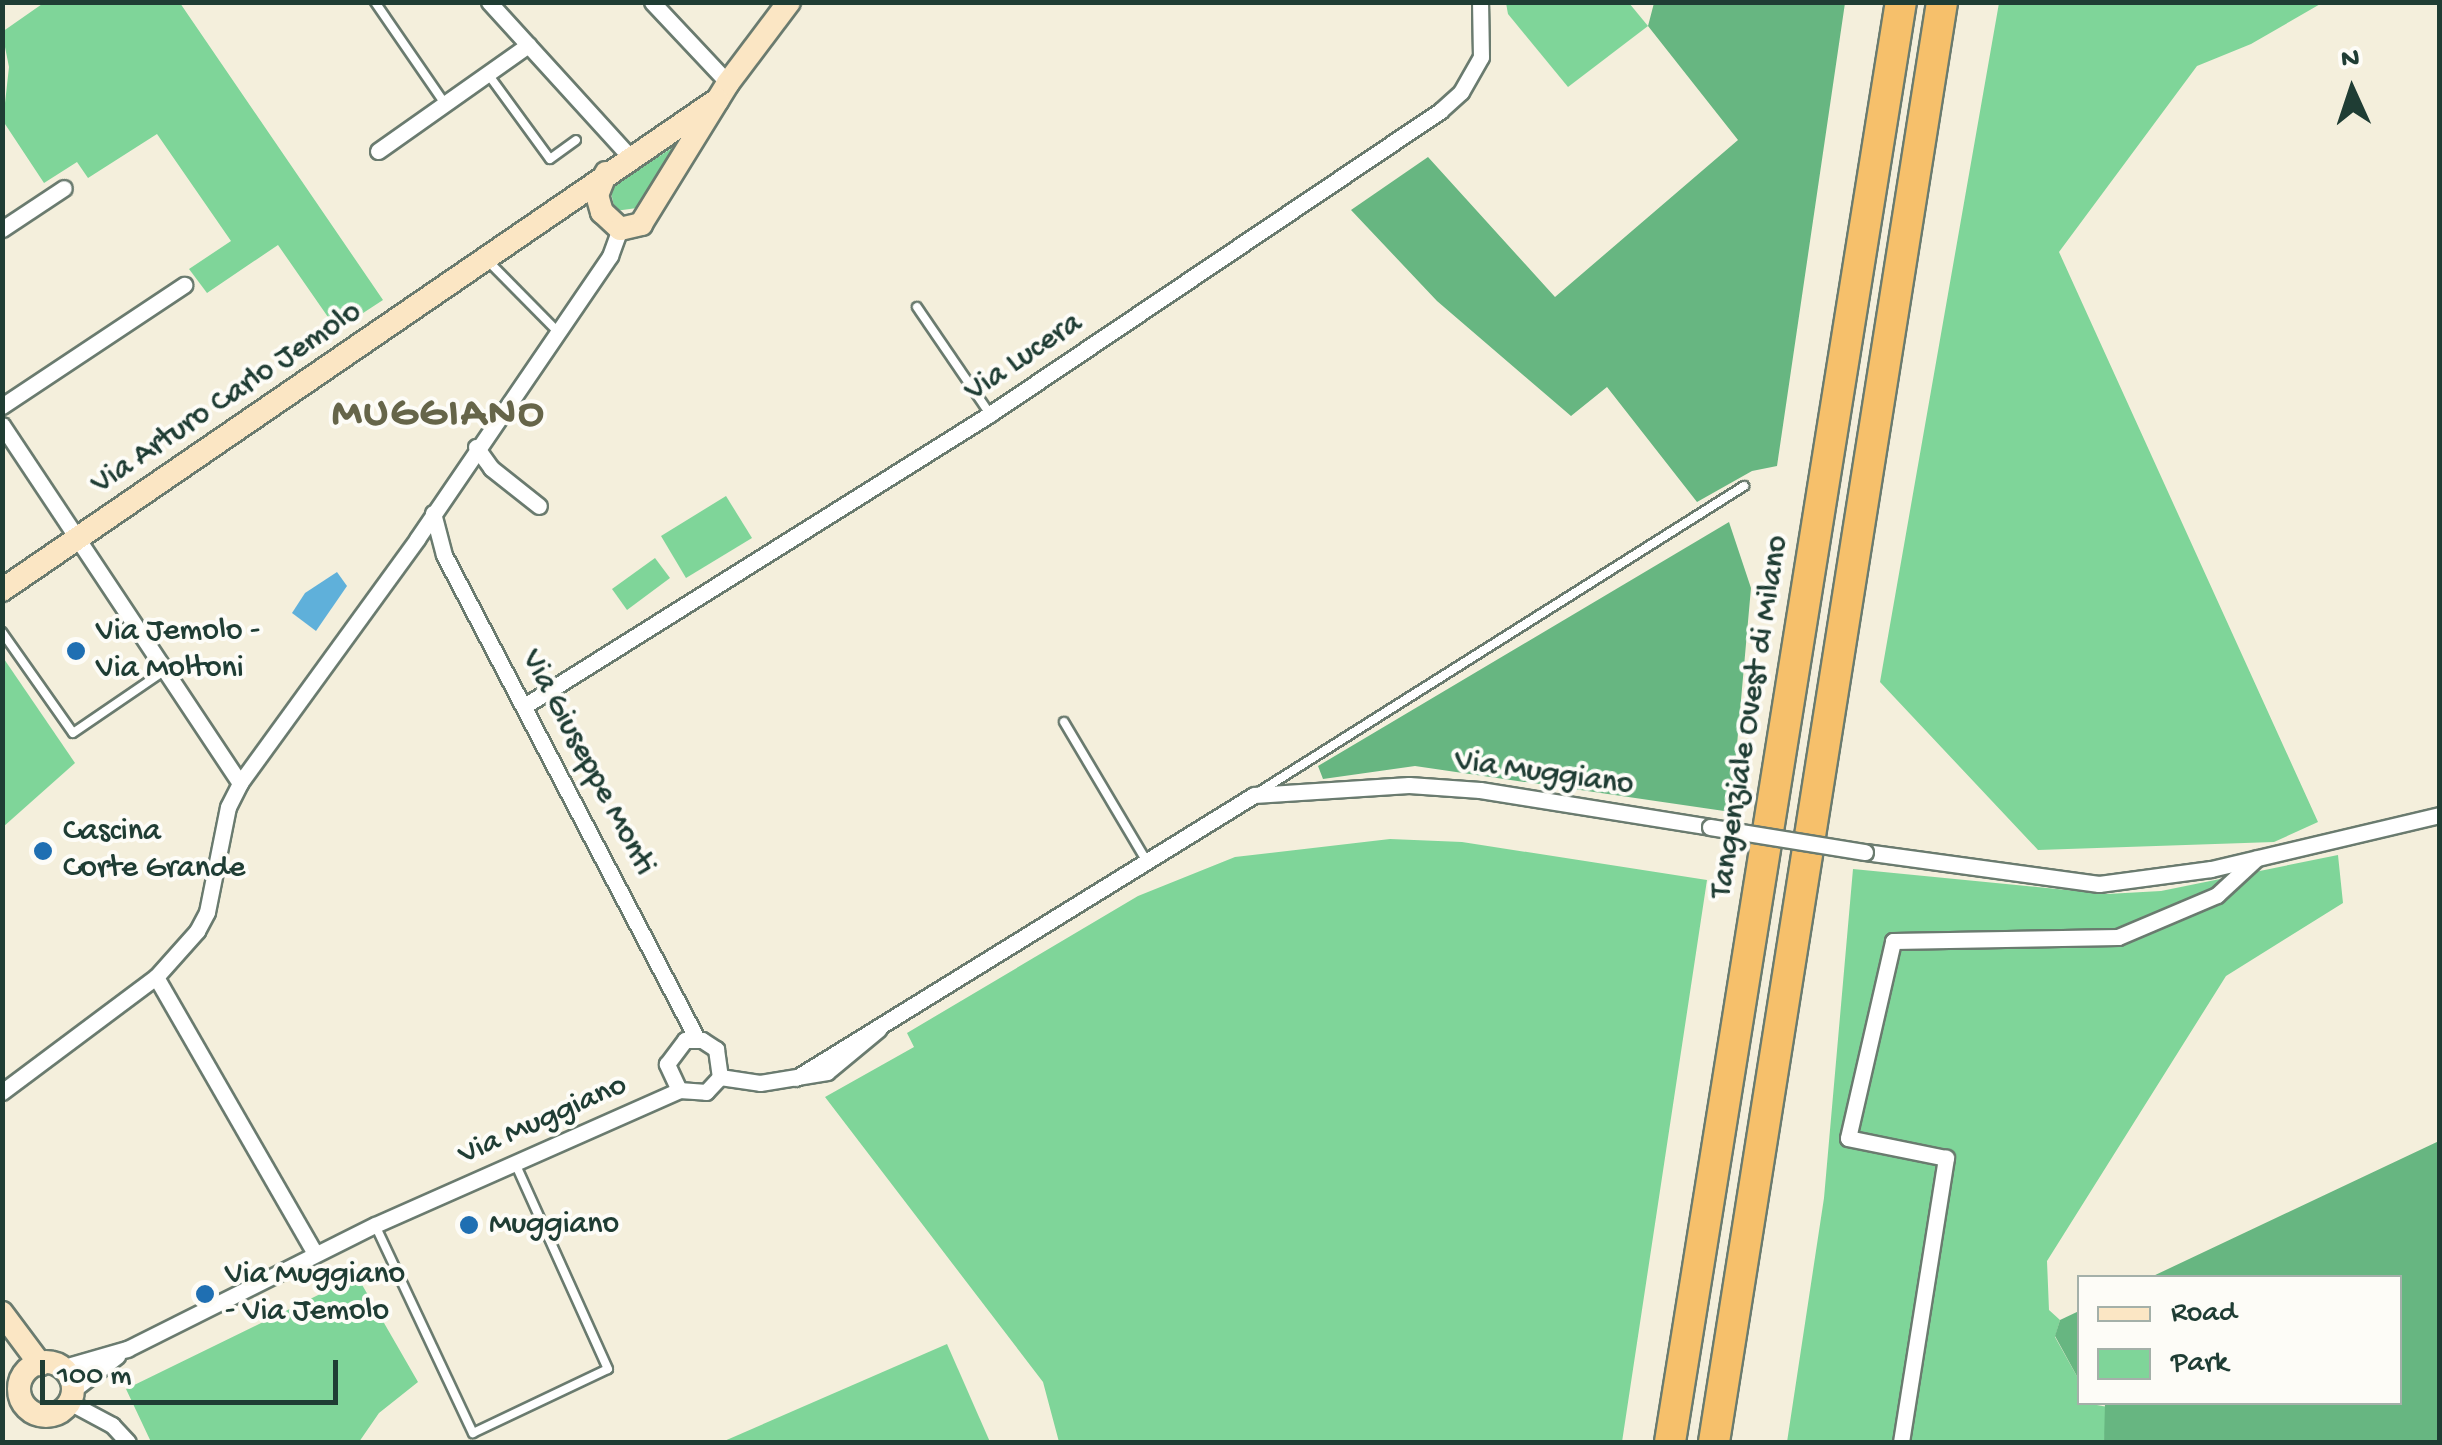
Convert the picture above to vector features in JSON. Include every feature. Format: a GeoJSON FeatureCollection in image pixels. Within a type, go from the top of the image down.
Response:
{"type":"FeatureCollection","features":[{"type":"Feature","properties":{"kind":"highway","name":"Tangenziale Ovest di Milano"},"geometry":{"type":"LineString","coordinates":[[1670,1442],[1900,2]]}},
{"type":"Feature","properties":{"kind":"highway"},"geometry":{"type":"LineString","coordinates":[[1714,1442],[1942,2]]}},
{"type":"Feature","properties":{"kind":"street"},"geometry":{"type":"LineString","coordinates":[[490,2],[630,157]]}},
{"type":"Feature","properties":{"kind":"street"},"geometry":{"type":"LineString","coordinates":[[652,2],[722,92]]}},
{"type":"Feature","properties":{"kind":"street"},"geometry":{"type":"LineString","coordinates":[[620,228],[640,224],[650,214],[722,92],[789,2]]}},
{"type":"Feature","properties":{"kind":"street","name":"Via Lucera"},"geometry":{"type":"LineString","coordinates":[[526,705],[990,414],[1440,111],[1461,92],[1481,57],[1480,2]]}},
{"type":"Feature","properties":{"kind":"street"},"geometry":{"type":"LineString","coordinates":[[378,150],[528,45]]}},
{"type":"Feature","properties":{"kind":"street","name":"Via Arturo Carlo Jemolo"},"geometry":{"type":"LineString","coordinates":[[2,590],[518,237],[722,92]]}},
{"type":"Feature","properties":{"kind":"street"},"geometry":{"type":"LineString","coordinates":[[606,173],[597,195],[602,212],[620,228]]}},
{"type":"Feature","properties":{"kind":"street"},"geometry":{"type":"LineString","coordinates":[[2,229],[64,188]]}},
{"type":"Feature","properties":{"kind":"street","name":"Via Arturo Carlo Jemolo"},"geometry":{"type":"LineString","coordinates":[[518,237],[569,216],[602,212]]}},
{"type":"Feature","properties":{"kind":"street"},"geometry":{"type":"LineString","coordinates":[[2,1092],[156,977],[207,912],[228,807],[240,783],[610,256],[620,228]]}},
{"type":"Feature","properties":{"kind":"street"},"geometry":{"type":"LineString","coordinates":[[2,406],[184,286]]}},
{"type":"Feature","properties":{"kind":"street"},"geometry":{"type":"LineString","coordinates":[[2,425],[240,783]]}},
{"type":"Feature","properties":{"kind":"street"},"geometry":{"type":"LineString","coordinates":[[476,446],[490,468],[540,506]]}},
{"type":"Feature","properties":{"kind":"street","name":"Via Giuseppe Monti"},"geometry":{"type":"LineString","coordinates":[[433,513],[436,538],[697,1039]]}},
{"type":"Feature","properties":{"kind":"street","name":"Via Muggiano"},"geometry":{"type":"LineString","coordinates":[[41,1369],[126,1349],[375,1225],[679,1090],[703,1093],[720,1077],[760,1083],[826,1072],[881,1026],[1254,795],[1409,785],[1480,790],[1864,852],[2099,884],[2257,858],[2440,815]]}},
{"type":"Feature","properties":{"kind":"street","name":"Via Muggiano"},"geometry":{"type":"LineString","coordinates":[[1901,1442],[1946,1158],[1848,1138],[1893,942],[2118,937],[2216,896],[2257,858]]}},
{"type":"Feature","properties":{"kind":"street"},"geometry":{"type":"LineString","coordinates":[[156,977],[316,1253]]}},
{"type":"Feature","properties":{"kind":"street"},"geometry":{"type":"LineString","coordinates":[[679,1090],[668,1077],[668,1057],[682,1042],[697,1039],[718,1052],[720,1077]]}},
{"type":"Feature","properties":{"kind":"street"},"geometry":{"type":"LineString","coordinates":[[2,1313],[41,1369]]}},
{"type":"Feature","properties":{"kind":"street"},"geometry":{"type":"LineString","coordinates":[[2,1326],[41,1369],[128,1442]]}},
{"type":"Feature","properties":{"kind":"street","name":"Via Muggiano"},"geometry":{"type":"LineString","coordinates":[[71,1396],[126,1349]]}},
{"type":"Feature","properties":{"kind":"street"},"geometry":{"type":"LineString","coordinates":[[41,1369],[20,1396],[32,1412],[54,1415],[71,1396]]}},
{"type":"Feature","properties":{"kind":"lane"},"geometry":{"type":"LineString","coordinates":[[374,2],[445,104]]}},
{"type":"Feature","properties":{"kind":"lane"},"geometry":{"type":"LineString","coordinates":[[488,74],[550,159],[576,140]]}},
{"type":"Feature","properties":{"kind":"lane"},"geometry":{"type":"LineString","coordinates":[[486,259],[556,330]]}},
{"type":"Feature","properties":{"kind":"lane"},"geometry":{"type":"LineString","coordinates":[[917,307],[990,414]]}},
{"type":"Feature","properties":{"kind":"lane"},"geometry":{"type":"LineString","coordinates":[[1254,795],[1744,486]]}},
{"type":"Feature","properties":{"kind":"lane"},"geometry":{"type":"LineString","coordinates":[[2,632],[73,733],[164,671]]}},
{"type":"Feature","properties":{"kind":"lane"},"geometry":{"type":"LineString","coordinates":[[1064,722],[1146,860]]}},
{"type":"Feature","properties":{"kind":"lane"},"geometry":{"type":"LineString","coordinates":[[375,1225],[473,1433],[608,1369],[516,1165]]}},
{"type":"Feature","properties":{"kind":"green space"},"geometry":{"type":"Polygon","coordinates":[[[45,2],[180,3],[383,300],[337,330],[278,245],[207,293],[189,269],[231,241],[157,134],[88,178],[77,162],[44,183],[3,121],[9,67],[2,32],[45,2]]]}},
{"type":"Feature","properties":{"kind":"green space"},"geometry":{"type":"Polygon","coordinates":[[[1506,3],[1629,3],[1648,26],[1568,87],[1508,14],[1506,3]]]}},
{"type":"Feature","properties":{"kind":"green space"},"geometry":{"type":"Polygon","coordinates":[[[1654,3],[1845,3],[1777,466],[1752,471],[1697,502],[1607,387],[1571,416],[1437,301],[1351,210],[1428,157],[1555,297],[1738,140],[1648,26],[1654,3]]]}},
{"type":"Feature","properties":{"kind":"green space"},"geometry":{"type":"Polygon","coordinates":[[[1999,3],[2322,3],[2251,44],[2197,66],[2059,252],[2318,822],[2274,842],[2038,850],[1880,682],[1999,3]]]}},
{"type":"Feature","properties":{"kind":"green space"},"geometry":{"type":"Polygon","coordinates":[[[678,144],[637,208],[615,211],[610,188],[678,144]]]}},
{"type":"Feature","properties":{"kind":"green space"},"geometry":{"type":"Polygon","coordinates":[[[726,496],[752,538],[686,578],[661,536],[726,496]]]}},
{"type":"Feature","properties":{"kind":"green space"},"geometry":{"type":"Polygon","coordinates":[[[1729,522],[1751,588],[1731,812],[1415,766],[1323,779],[1318,766],[1729,522]]]}},
{"type":"Feature","properties":{"kind":"green space"},"geometry":{"type":"Polygon","coordinates":[[[655,558],[670,578],[627,610],[612,589],[655,558]]]}},
{"type":"Feature","properties":{"kind":"green space"},"geometry":{"type":"Polygon","coordinates":[[[2,656],[75,763],[3,827],[2,827],[2,656]]]}},
{"type":"Feature","properties":{"kind":"green space"},"geometry":{"type":"Polygon","coordinates":[[[1390,839],[1462,842],[1707,880],[1622,1442],[1059,1442],[1043,1382],[825,1097],[914,1047],[907,1033],[1138,896],[1235,857],[1390,839]]]}},
{"type":"Feature","properties":{"kind":"green space"},"geometry":{"type":"Polygon","coordinates":[[[2338,855],[2343,903],[2226,976],[2047,1261],[2049,1310],[2060,1320],[2055,1337],[2077,1376],[2077,1405],[2108,1407],[2104,1442],[1787,1442],[1824,1198],[1853,869],[2107,894],[2161,891],[2338,855]]]}},
{"type":"Feature","properties":{"kind":"green space"},"geometry":{"type":"Polygon","coordinates":[[[2439,1141],[2439,1442],[2104,1442],[2105,1405],[2402,1405],[2402,1275],[2155,1275],[2439,1141]]]}},
{"type":"Feature","properties":{"kind":"green space"},"geometry":{"type":"Polygon","coordinates":[[[357,1276],[418,1382],[379,1413],[359,1442],[151,1442],[126,1389],[357,1276]]]}},
{"type":"Feature","properties":{"kind":"green space"},"geometry":{"type":"Polygon","coordinates":[[[2077,1312],[2077,1376],[2055,1336],[2060,1320],[2077,1312]]]}},
{"type":"Feature","properties":{"kind":"green space"},"geometry":{"type":"Polygon","coordinates":[[[947,1344],[990,1442],[722,1442],[947,1344]]]}},
{"type":"Feature","properties":{"kind":"water"},"geometry":{"type":"Polygon","coordinates":[[[337,572],[347,586],[316,631],[292,613],[305,593],[337,572]]]}},
{"type":"Feature","properties":{"kind":"place","name":"Via Jemolo - Via Moltoni"},"geometry":{"type":"Point","coordinates":[76,651]}},
{"type":"Feature","properties":{"kind":"place","name":"Cascina Corte Grande"},"geometry":{"type":"Point","coordinates":[43,851]}},
{"type":"Feature","properties":{"kind":"place","name":"Muggiano"},"geometry":{"type":"Point","coordinates":[469,1225]}},
{"type":"Feature","properties":{"kind":"place","name":"Via Muggiano - Via Jemolo"},"geometry":{"type":"Point","coordinates":[205,1294]}},
{"type":"Feature","properties":{"kind":"district","name":"MUGGIANO"},"geometry":{"type":"Point","coordinates":[439,416]}}]}
